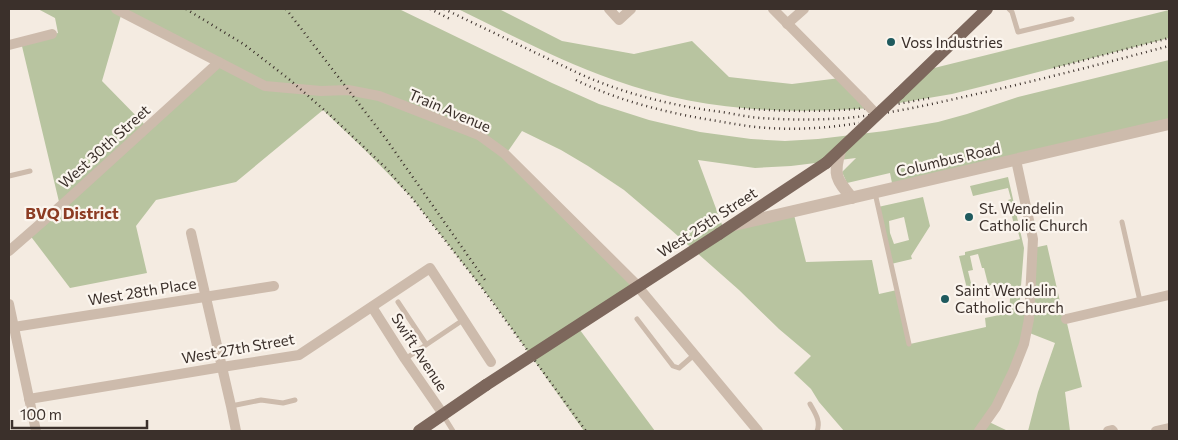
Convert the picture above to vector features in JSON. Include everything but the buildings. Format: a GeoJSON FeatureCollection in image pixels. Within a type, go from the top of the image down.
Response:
{"type":"FeatureCollection","features":[{"type":"Feature","properties":{"kind":"main road","name":"West 25th Street"},"geometry":{"type":"LineString","coordinates":[[419,431],[486,385],[719,234],[831,167],[840,151],[987,9]]}},
{"type":"Feature","properties":{"kind":"street","name":"Train Avenue"},"geometry":{"type":"LineString","coordinates":[[116,9],[265,86],[322,91],[348,90],[379,96],[479,135],[505,154],[634,282],[758,431]]}},
{"type":"Feature","properties":{"kind":"street"},"geometry":{"type":"LineString","coordinates":[[609,9],[620,20],[630,9]]}},
{"type":"Feature","properties":{"kind":"street"},"geometry":{"type":"LineString","coordinates":[[773,9],[876,115]]}},
{"type":"Feature","properties":{"kind":"street"},"geometry":{"type":"LineString","coordinates":[[787,24],[804,9]]}},
{"type":"Feature","properties":{"kind":"street"},"geometry":{"type":"LineString","coordinates":[[9,45],[52,34]]}},
{"type":"Feature","properties":{"kind":"street","name":"West 30th Street"},"geometry":{"type":"LineString","coordinates":[[9,251],[219,62]]}},
{"type":"Feature","properties":{"kind":"street","name":"Columbus Road"},"geometry":{"type":"LineString","coordinates":[[734,225],[1169,124]]}},
{"type":"Feature","properties":{"kind":"street"},"geometry":{"type":"LineString","coordinates":[[979,431],[996,407],[1020,357],[1030,314],[1033,239],[1016,160]]}},
{"type":"Feature","properties":{"kind":"street"},"geometry":{"type":"LineString","coordinates":[[831,167],[839,182],[852,198]]}},
{"type":"Feature","properties":{"kind":"street"},"geometry":{"type":"LineString","coordinates":[[191,232],[236,431]]}},
{"type":"Feature","properties":{"kind":"street","name":"West 27th Street"},"geometry":{"type":"LineString","coordinates":[[29,399],[299,355],[430,268],[463,320]]}},
{"type":"Feature","properties":{"kind":"street","name":"West 28th Place"},"geometry":{"type":"LineString","coordinates":[[14,327],[274,286]]}},
{"type":"Feature","properties":{"kind":"street"},"geometry":{"type":"LineString","coordinates":[[1066,319],[1169,295]]}},
{"type":"Feature","properties":{"kind":"street"},"geometry":{"type":"LineString","coordinates":[[9,304],[36,431]]}},
{"type":"Feature","properties":{"kind":"street","name":"Swift Avenue"},"geometry":{"type":"LineString","coordinates":[[372,307],[443,414]]}},
{"type":"Feature","properties":{"kind":"street"},"geometry":{"type":"LineString","coordinates":[[463,320],[491,362]]}},
{"type":"Feature","properties":{"kind":"street"},"geometry":{"type":"LineString","coordinates":[[1156,431],[1169,428]]}},
{"type":"Feature","properties":{"kind":"street"},"geometry":{"type":"LineString","coordinates":[[1108,431],[1113,431]]}},
{"type":"Feature","properties":{"kind":"lane"},"geometry":{"type":"LineString","coordinates":[[1009,9],[1012,12],[1018,32],[1072,19]]}},
{"type":"Feature","properties":{"kind":"lane"},"geometry":{"type":"LineString","coordinates":[[9,176],[30,171]]}},
{"type":"Feature","properties":{"kind":"lane"},"geometry":{"type":"LineString","coordinates":[[874,192],[909,344]]}},
{"type":"Feature","properties":{"kind":"lane"},"geometry":{"type":"LineString","coordinates":[[1122,222],[1140,302]]}},
{"type":"Feature","properties":{"kind":"lane"},"geometry":{"type":"LineString","coordinates":[[398,302],[426,344]]}},
{"type":"Feature","properties":{"kind":"lane"},"geometry":{"type":"LineString","coordinates":[[405,359],[463,320]]}},
{"type":"Feature","properties":{"kind":"lane"},"geometry":{"type":"LineString","coordinates":[[637,320],[673,366],[681,367],[694,354]]}},
{"type":"Feature","properties":{"kind":"lane"},"geometry":{"type":"LineString","coordinates":[[231,406],[261,400],[283,403],[295,400]]}},
{"type":"Feature","properties":{"kind":"lane"},"geometry":{"type":"LineString","coordinates":[[810,404],[819,422],[817,431]]}},
{"type":"Feature","properties":{"kind":"lane"},"geometry":{"type":"LineString","coordinates":[[443,414],[453,431]]}},
{"type":"Feature","properties":{"kind":"green space"},"geometry":{"type":"Polygon","coordinates":[[[38,9],[399,9],[599,104],[649,120],[700,132],[751,139],[785,141],[885,131],[938,122],[1018,97],[1169,60],[1169,124],[893,188],[890,173],[847,183],[842,172],[856,158],[791,166],[755,168],[698,160],[724,230],[793,211],[806,262],[872,260],[879,294],[897,290],[910,344],[986,327],[985,318],[1009,313],[1011,284],[990,285],[991,290],[972,295],[968,293],[959,256],[965,255],[965,252],[1020,239],[1017,228],[1015,229],[1008,200],[1011,199],[1008,188],[973,196],[970,186],[1008,177],[1024,248],[1019,311],[1031,308],[1033,248],[1047,245],[1064,319],[1066,319],[1082,387],[1065,392],[1070,431],[1028,431],[1038,392],[1055,343],[1027,332],[987,421],[1008,431],[844,431],[819,402],[811,389],[794,373],[811,356],[779,329],[739,290],[624,190],[561,150],[522,131],[506,154],[634,282],[577,326],[655,431],[584,431],[492,301],[412,198],[323,110],[236,182],[156,200],[136,226],[147,273],[70,288],[29,234],[60,206],[21,42],[58,33],[55,18],[38,9]],[[122,12],[102,81],[147,127],[219,62],[122,12]],[[978,254],[970,256],[973,270],[968,271],[973,291],[989,288],[978,254]]]}},
{"type":"Feature","properties":{"kind":"green space"},"geometry":{"type":"Polygon","coordinates":[[[458,9],[499,9],[562,41],[634,54],[692,41],[729,77],[792,84],[840,78],[870,108],[804,111],[772,110],[708,104],[677,98],[645,90],[594,73],[535,47],[458,9]]]}},
{"type":"Feature","properties":{"kind":"green space"},"geometry":{"type":"Polygon","coordinates":[[[1169,10],[1169,38],[952,94],[887,105],[922,71],[1169,10]]]}},
{"type":"Feature","properties":{"kind":"green space"},"geometry":{"type":"Polygon","coordinates":[[[923,197],[930,226],[911,256],[912,259],[891,264],[878,207],[923,197]],[[904,217],[889,221],[890,233],[894,244],[909,240],[904,217]]]}},
{"type":"Feature","properties":{"kind":"railway"},"geometry":{"type":"LineString","coordinates":[[186,9],[245,45],[290,80],[386,168],[480,285],[586,431]]}},
{"type":"Feature","properties":{"kind":"railway"},"geometry":{"type":"LineString","coordinates":[[286,9],[386,139],[485,280]]}},
{"type":"Feature","properties":{"kind":"railway"},"geometry":{"type":"LineString","coordinates":[[430,9],[450,19]]}},
{"type":"Feature","properties":{"kind":"railway"},"geometry":{"type":"LineString","coordinates":[[444,9],[580,74],[614,88],[685,106],[771,119],[847,118],[934,104],[1169,46]]}},
{"type":"Feature","properties":{"kind":"railway"},"geometry":{"type":"LineString","coordinates":[[1054,68],[1169,38]]}},
{"type":"Feature","properties":{"kind":"railway"},"geometry":{"type":"LineString","coordinates":[[576,80],[642,105],[693,117],[740,125],[802,129],[859,123]]}},
{"type":"Feature","properties":{"kind":"railway"},"geometry":{"type":"LineString","coordinates":[[739,108],[825,111],[884,106],[930,98]]}},
{"type":"Feature","properties":{"kind":"place","name":"Voss Industries"},"geometry":{"type":"Point","coordinates":[891,42]}},
{"type":"Feature","properties":{"kind":"place","name":"St. Wendelin Catholic Church"},"geometry":{"type":"Point","coordinates":[969,217]}},
{"type":"Feature","properties":{"kind":"place","name":"Saint Wendelin Catholic Church"},"geometry":{"type":"Point","coordinates":[945,299]}},
{"type":"Feature","properties":{"kind":"district","name":"BVQ District"},"geometry":{"type":"Point","coordinates":[72,212]}}]}
